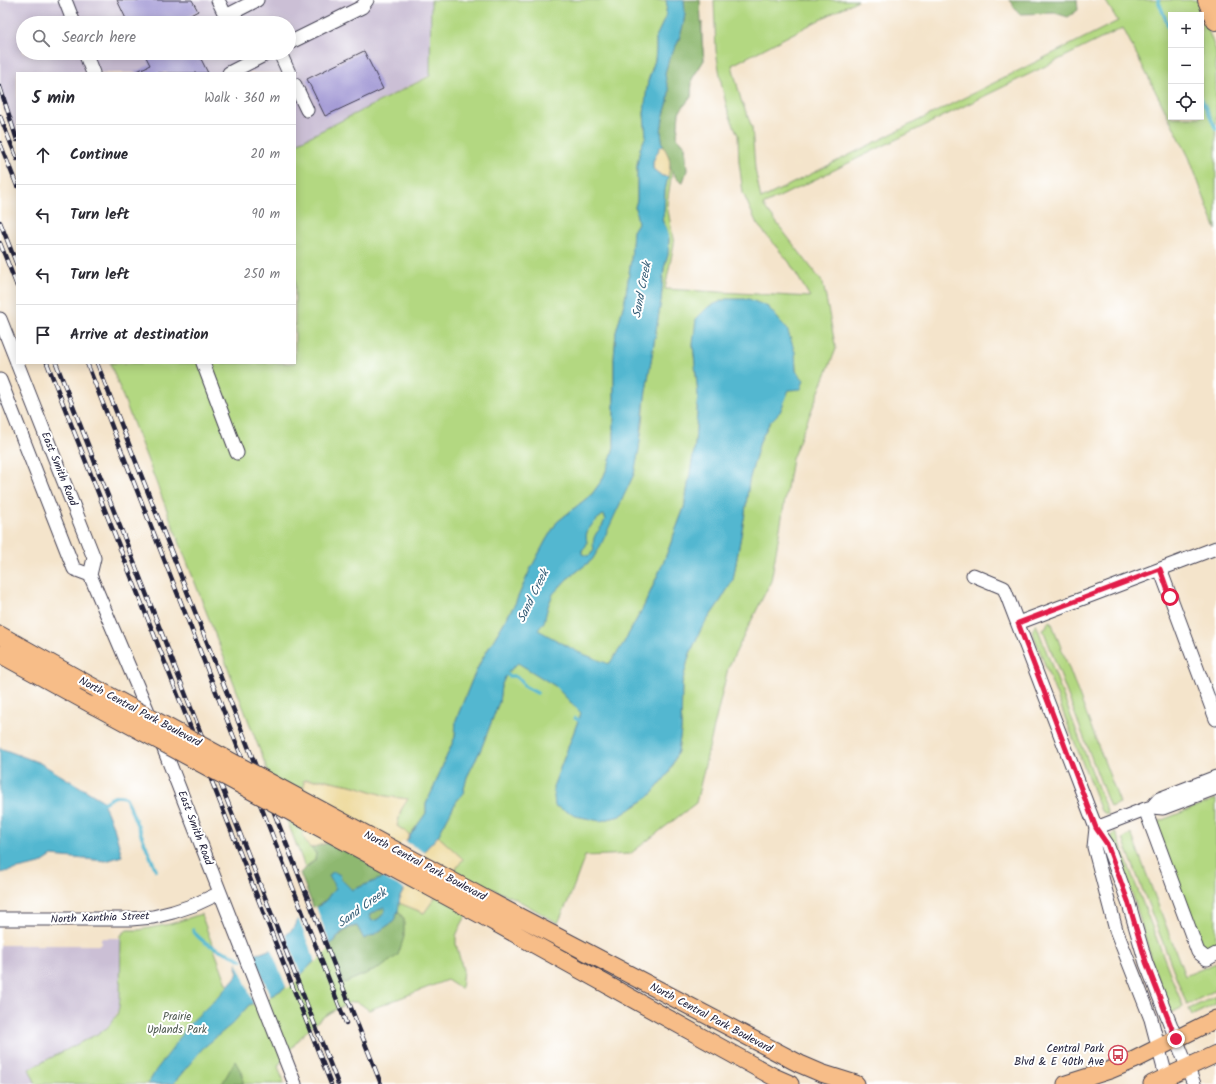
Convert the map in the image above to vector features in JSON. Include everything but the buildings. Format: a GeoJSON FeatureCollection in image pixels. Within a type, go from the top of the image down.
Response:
{"type":"FeatureCollection","features":[{"type":"Feature","properties":{"kind":"highway"},"geometry":{"type":"LineString","coordinates":[[1208,0],[1216,20]]}},
{"type":"Feature","properties":{"kind":"main road","name":"North Central Park Boulevard"},"geometry":{"type":"LineString","coordinates":[[0,636],[489,910],[719,1046],[774,1077],[790,1084]]}},
{"type":"Feature","properties":{"kind":"main road","name":"North Central Park Boulevard"},"geometry":{"type":"LineString","coordinates":[[0,654],[93,705],[489,910],[800,1064],[821,1073],[856,1084]]}},
{"type":"Feature","properties":{"kind":"main road"},"geometry":{"type":"LineString","coordinates":[[1066,1084],[1110,1070],[1134,1060],[1216,1019]]}},
{"type":"Feature","properties":{"kind":"main road"},"geometry":{"type":"LineString","coordinates":[[1162,1082],[1216,1054]]}},
{"type":"Feature","properties":{"kind":"street"},"geometry":{"type":"LineString","coordinates":[[65,0],[71,16]]}},
{"type":"Feature","properties":{"kind":"street"},"geometry":{"type":"LineString","coordinates":[[218,0],[226,16]]}},
{"type":"Feature","properties":{"kind":"street"},"geometry":{"type":"LineString","coordinates":[[234,16],[257,0]]}},
{"type":"Feature","properties":{"kind":"street"},"geometry":{"type":"LineString","coordinates":[[296,40],[362,7],[367,0]]}},
{"type":"Feature","properties":{"kind":"street"},"geometry":{"type":"LineString","coordinates":[[88,60],[93,72]]}},
{"type":"Feature","properties":{"kind":"street"},"geometry":{"type":"LineString","coordinates":[[230,72],[245,60]]}},
{"type":"Feature","properties":{"kind":"street"},"geometry":{"type":"LineString","coordinates":[[283,60],[289,72]]}},
{"type":"Feature","properties":{"kind":"street"},"geometry":{"type":"LineString","coordinates":[[296,87],[307,110]]}},
{"type":"Feature","properties":{"kind":"street","name":"East Smith Road"},"geometry":{"type":"LineString","coordinates":[[0,319],[16,359]]}},
{"type":"Feature","properties":{"kind":"street","name":"East Smith Road"},"geometry":{"type":"LineString","coordinates":[[18,364],[94,558],[90,575],[165,750],[294,1082]]}},
{"type":"Feature","properties":{"kind":"street"},"geometry":{"type":"LineString","coordinates":[[203,364],[237,453]]}},
{"type":"Feature","properties":{"kind":"street","name":"East Smith Road"},"geometry":{"type":"LineString","coordinates":[[0,380],[74,569],[90,575]]}},
{"type":"Feature","properties":{"kind":"street"},"geometry":{"type":"LineString","coordinates":[[1018,623],[1216,548]]}},
{"type":"Feature","properties":{"kind":"street"},"geometry":{"type":"LineString","coordinates":[[1160,569],[1216,719]]}},
{"type":"Feature","properties":{"kind":"street"},"geometry":{"type":"LineString","coordinates":[[973,574],[1004,588],[1096,828],[1107,844],[1128,901],[1146,962],[1194,1084]]}},
{"type":"Feature","properties":{"kind":"street"},"geometry":{"type":"LineString","coordinates":[[1096,828],[1149,808],[1160,799],[1216,777]]}},
{"type":"Feature","properties":{"kind":"street"},"geometry":{"type":"LineString","coordinates":[[1149,808],[1163,808],[1216,788]]}},
{"type":"Feature","properties":{"kind":"street"},"geometry":{"type":"LineString","coordinates":[[1149,808],[1198,952],[1207,959],[1216,954]]}},
{"type":"Feature","properties":{"kind":"street"},"geometry":{"type":"LineString","coordinates":[[1096,828],[1094,848],[1116,930],[1151,1019],[1158,1048],[1162,1082]]}},
{"type":"Feature","properties":{"kind":"street","name":"North Xanthia Street"},"geometry":{"type":"LineString","coordinates":[[0,919],[131,919],[153,917],[194,905],[220,893]]}},
{"type":"Feature","properties":{"kind":"shaded area"},"geometry":{"type":"Polygon","coordinates":[[[0,0],[431,0],[430,75],[296,143],[296,72],[16,72],[16,134],[0,98],[0,0]]]}},
{"type":"Feature","properties":{"kind":"shaded area"},"geometry":{"type":"Polygon","coordinates":[[[101,938],[121,938],[120,998],[119,1007],[113,1022],[101,1032],[29,1069],[36,1084],[0,1084],[0,945],[101,945],[101,938]]]}},
{"type":"Feature","properties":{"kind":"green space"},"geometry":{"type":"Polygon","coordinates":[[[431,0],[666,0],[667,5],[665,18],[656,37],[655,60],[648,81],[644,114],[646,136],[640,149],[637,165],[637,200],[635,207],[638,223],[633,231],[631,260],[625,300],[616,332],[614,358],[614,447],[609,464],[602,480],[592,494],[557,522],[530,570],[515,604],[481,661],[456,720],[455,737],[426,804],[426,813],[410,835],[397,826],[401,810],[407,799],[386,796],[355,786],[326,780],[304,780],[310,848],[316,853],[315,860],[305,867],[110,364],[296,364],[296,143],[430,76],[431,0]]]}},
{"type":"Feature","properties":{"kind":"green space"},"geometry":{"type":"Polygon","coordinates":[[[684,0],[700,0],[704,60],[692,79],[691,97],[679,112],[677,137],[685,146],[687,170],[683,182],[677,179],[670,167],[669,157],[663,146],[661,132],[669,90],[665,73],[669,59],[678,42],[683,26],[685,14],[684,0]]]}},
{"type":"Feature","properties":{"kind":"green space","name":"Prairie Uplands Park"},"geometry":{"type":"Polygon","coordinates":[[[714,0],[858,0],[732,65],[741,100],[752,127],[755,169],[761,199],[1118,21],[1105,0],[1197,0],[1201,12],[1168,12],[1168,116],[1123,28],[763,205],[823,283],[836,349],[792,459],[771,581],[728,668],[696,803],[630,854],[585,856],[569,899],[558,923],[514,898],[483,884],[456,936],[456,944],[463,970],[461,989],[447,980],[369,1010],[359,1003],[353,1002],[331,1012],[306,1032],[278,1066],[285,1084],[36,1084],[29,1069],[101,1032],[108,1027],[117,1015],[120,998],[121,935],[127,930],[139,930],[170,924],[201,914],[239,1016],[249,1005],[283,989],[303,973],[329,946],[344,983],[382,967],[404,919],[398,911],[399,902],[424,913],[462,859],[438,836],[456,802],[463,793],[467,777],[481,749],[499,702],[501,686],[507,673],[518,663],[553,594],[567,579],[592,560],[634,474],[661,301],[664,268],[668,255],[669,239],[667,230],[662,220],[665,190],[670,167],[671,169],[664,132],[702,22],[704,60],[692,79],[691,97],[679,112],[677,137],[685,146],[687,170],[683,182],[677,179],[672,171],[667,204],[674,244],[665,289],[810,297],[789,262],[757,224],[743,193],[739,162],[738,135],[728,112],[716,51],[714,0]],[[693,344],[698,395],[695,445],[684,508],[664,561],[644,606],[622,646],[609,664],[569,700],[581,713],[553,787],[576,816],[600,821],[620,816],[650,796],[669,773],[678,751],[681,731],[682,683],[689,656],[701,629],[733,580],[749,481],[760,441],[770,422],[780,412],[796,371],[795,352],[693,344]]]}},
{"type":"Feature","properties":{"kind":"green space"},"geometry":{"type":"Polygon","coordinates":[[[1009,0],[1077,0],[1078,10],[1068,17],[1055,13],[1019,14],[1009,0]]]}},
{"type":"Feature","properties":{"kind":"green space"},"geometry":{"type":"Polygon","coordinates":[[[1204,19],[1216,51],[1216,230],[1189,157],[1170,120],[1204,120],[1204,19]]]}},
{"type":"Feature","properties":{"kind":"green space"},"geometry":{"type":"Polygon","coordinates":[[[603,515],[605,516],[603,525],[594,538],[594,550],[587,556],[582,554],[582,550],[585,548],[587,543],[587,532],[598,518],[603,515]]]}},
{"type":"Feature","properties":{"kind":"green space"},"geometry":{"type":"Polygon","coordinates":[[[1051,621],[1120,803],[1110,807],[1043,629],[1046,627],[1048,622],[1051,621]]]}},
{"type":"Feature","properties":{"kind":"green space"},"geometry":{"type":"Polygon","coordinates":[[[1036,624],[1108,815],[1101,811],[1032,631],[1036,624]]]}},
{"type":"Feature","properties":{"kind":"green space"},"geometry":{"type":"Polygon","coordinates":[[[1216,799],[1216,948],[1207,950],[1202,945],[1157,829],[1157,822],[1216,799]]]}},
{"type":"Feature","properties":{"kind":"green space"},"geometry":{"type":"Polygon","coordinates":[[[1115,831],[1183,1007],[1171,1013],[1152,963],[1135,902],[1111,838],[1115,831]]]}},
{"type":"Feature","properties":{"kind":"green space"},"geometry":{"type":"Polygon","coordinates":[[[1131,833],[1185,976],[1216,963],[1216,990],[1187,1005],[1123,839],[1131,833]]]}},
{"type":"Feature","properties":{"kind":"green space"},"geometry":{"type":"Polygon","coordinates":[[[334,841],[386,870],[380,879],[352,890],[342,880],[326,900],[314,909],[300,873],[315,860],[316,853],[310,848],[334,841]]]}},
{"type":"Feature","properties":{"kind":"green space"},"geometry":{"type":"Polygon","coordinates":[[[384,906],[385,911],[382,915],[378,919],[372,921],[369,915],[384,906]]]}},
{"type":"Feature","properties":{"kind":"green space"},"geometry":{"type":"Polygon","coordinates":[[[398,911],[404,919],[404,937],[398,955],[382,967],[344,983],[329,946],[345,931],[352,927],[357,926],[364,939],[375,934],[393,922],[398,911]]]}},
{"type":"Feature","properties":{"kind":"green space"},"geometry":{"type":"Polygon","coordinates":[[[1216,996],[1216,1004],[1192,1015],[1189,1009],[1216,996]]]}},
{"type":"Feature","properties":{"kind":"green space"},"geometry":{"type":"Polygon","coordinates":[[[235,1061],[243,1075],[243,1084],[222,1084],[235,1061]]]}},
{"type":"Feature","properties":{"kind":"sand"},"geometry":{"type":"Polygon","coordinates":[[[663,146],[670,161],[668,177],[662,176],[653,169],[653,161],[660,147],[663,146]]]}},
{"type":"Feature","properties":{"kind":"sand"},"geometry":{"type":"Polygon","coordinates":[[[304,780],[326,780],[355,786],[386,796],[408,799],[401,810],[397,826],[410,835],[386,870],[334,841],[310,848],[303,837],[304,780]]]}},
{"type":"Feature","properties":{"kind":"sand"},"geometry":{"type":"Polygon","coordinates":[[[438,836],[463,859],[424,913],[399,903],[400,897],[426,849],[438,836]]]}},
{"type":"Feature","properties":{"kind":"water","name":"Sand Creek"},"geometry":{"type":"Polygon","coordinates":[[[666,0],[684,0],[685,14],[678,42],[669,59],[665,73],[669,90],[661,132],[663,146],[660,147],[653,161],[653,169],[662,176],[668,177],[662,220],[667,230],[669,239],[668,255],[664,268],[661,301],[645,397],[639,450],[634,474],[599,549],[592,560],[567,579],[553,594],[544,622],[538,630],[578,652],[609,664],[622,646],[644,606],[664,561],[684,508],[695,445],[698,395],[693,344],[696,319],[708,307],[726,299],[749,299],[768,307],[787,329],[795,352],[796,371],[804,380],[801,389],[789,390],[780,412],[770,422],[760,441],[749,481],[733,580],[701,629],[689,656],[682,683],[681,731],[678,751],[669,773],[650,796],[620,816],[600,821],[576,816],[555,806],[553,787],[581,713],[555,686],[518,663],[507,673],[501,686],[499,702],[481,749],[467,777],[463,793],[456,802],[438,836],[426,849],[400,897],[398,911],[393,922],[375,934],[364,939],[357,926],[350,927],[342,932],[303,973],[283,989],[249,1005],[232,1024],[202,1049],[173,1084],[148,1084],[187,1026],[219,996],[235,978],[238,973],[236,967],[242,955],[261,953],[269,950],[295,927],[297,920],[319,906],[336,889],[329,876],[333,871],[340,875],[342,880],[352,890],[380,879],[426,813],[426,804],[455,737],[456,720],[472,680],[481,661],[515,604],[530,570],[546,540],[557,522],[592,494],[602,480],[614,447],[614,358],[616,332],[625,300],[631,260],[633,231],[638,223],[635,207],[637,200],[637,165],[640,149],[646,136],[644,114],[646,95],[648,81],[655,60],[656,37],[665,18],[667,5],[666,0]],[[603,515],[598,518],[587,532],[587,543],[585,548],[582,550],[582,554],[587,556],[590,555],[594,550],[594,538],[603,525],[605,516],[603,515]],[[384,907],[369,915],[372,921],[381,917],[385,911],[384,907]]]}},
{"type":"Feature","properties":{"kind":"water"},"geometry":{"type":"Polygon","coordinates":[[[0,748],[40,763],[102,800],[115,831],[122,856],[106,861],[52,856],[40,864],[0,873],[0,748]]]}},
{"type":"Feature","properties":{"kind":"pier"},"geometry":{"type":"Polygon","coordinates":[[[403,840],[426,853],[406,890],[380,876],[403,840]]]}},
{"type":"Feature","properties":{"kind":"pier"},"geometry":{"type":"Polygon","coordinates":[[[316,906],[331,947],[316,963],[298,918],[316,906]]]}},
{"type":"Feature","properties":{"kind":"pier"},"geometry":{"type":"Polygon","coordinates":[[[285,934],[302,977],[287,989],[270,947],[285,934]]]}},
{"type":"Feature","properties":{"kind":"pier"},"geometry":{"type":"Polygon","coordinates":[[[253,952],[271,998],[254,1005],[237,962],[242,953],[253,952]]]}},
{"type":"Feature","properties":{"kind":"waterway"},"geometry":{"type":"LineString","coordinates":[[1158,0],[1168,25]]}},
{"type":"Feature","properties":{"kind":"waterway"},"geometry":{"type":"LineString","coordinates":[[1204,104],[1216,129]]}},
{"type":"Feature","properties":{"kind":"waterway"},"geometry":{"type":"LineString","coordinates":[[504,672],[509,676],[514,676],[521,680],[524,686],[537,693]]}},
{"type":"Feature","properties":{"kind":"waterway"},"geometry":{"type":"LineString","coordinates":[[575,718],[582,722]]}},
{"type":"Feature","properties":{"kind":"waterway"},"geometry":{"type":"LineString","coordinates":[[100,805],[116,796],[123,796],[126,798],[156,870]]}},
{"type":"Feature","properties":{"kind":"waterway"},"geometry":{"type":"LineString","coordinates":[[193,930],[197,936],[208,944],[242,960]]}},
{"type":"Feature","properties":{"kind":"railway"},"geometry":{"type":"LineString","coordinates":[[0,87],[16,137]]}},
{"type":"Feature","properties":{"kind":"railway"},"geometry":{"type":"LineString","coordinates":[[0,116],[16,156]]}},
{"type":"Feature","properties":{"kind":"railway"},"geometry":{"type":"LineString","coordinates":[[0,143],[16,183]]}},
{"type":"Feature","properties":{"kind":"railway"},"geometry":{"type":"LineString","coordinates":[[0,222],[16,262]]}},
{"type":"Feature","properties":{"kind":"railway"},"geometry":{"type":"LineString","coordinates":[[0,243],[16,283]]}},
{"type":"Feature","properties":{"kind":"railway"},"geometry":{"type":"LineString","coordinates":[[47,364],[331,1084]]}},
{"type":"Feature","properties":{"kind":"railway"},"geometry":{"type":"LineString","coordinates":[[56,364],[338,1084]]}},
{"type":"Feature","properties":{"kind":"railway"},"geometry":{"type":"LineString","coordinates":[[87,364],[346,1023]]}},
{"type":"Feature","properties":{"kind":"railway"},"geometry":{"type":"LineString","coordinates":[[97,364],[381,1084]]}},
{"type":"Feature","properties":{"kind":"place","name":"Central Park Blvd & E 40th Ave"},"geometry":{"type":"Point","coordinates":[1118,1055]}},
{"type":"Feature","properties":{"kind":"route"},"geometry":{"type":"LineString","coordinates":[[1170,597],[1160,569],[1018,623],[1096,828],[1107,844],[1128,901],[1146,962],[1176,1039]]}}]}
